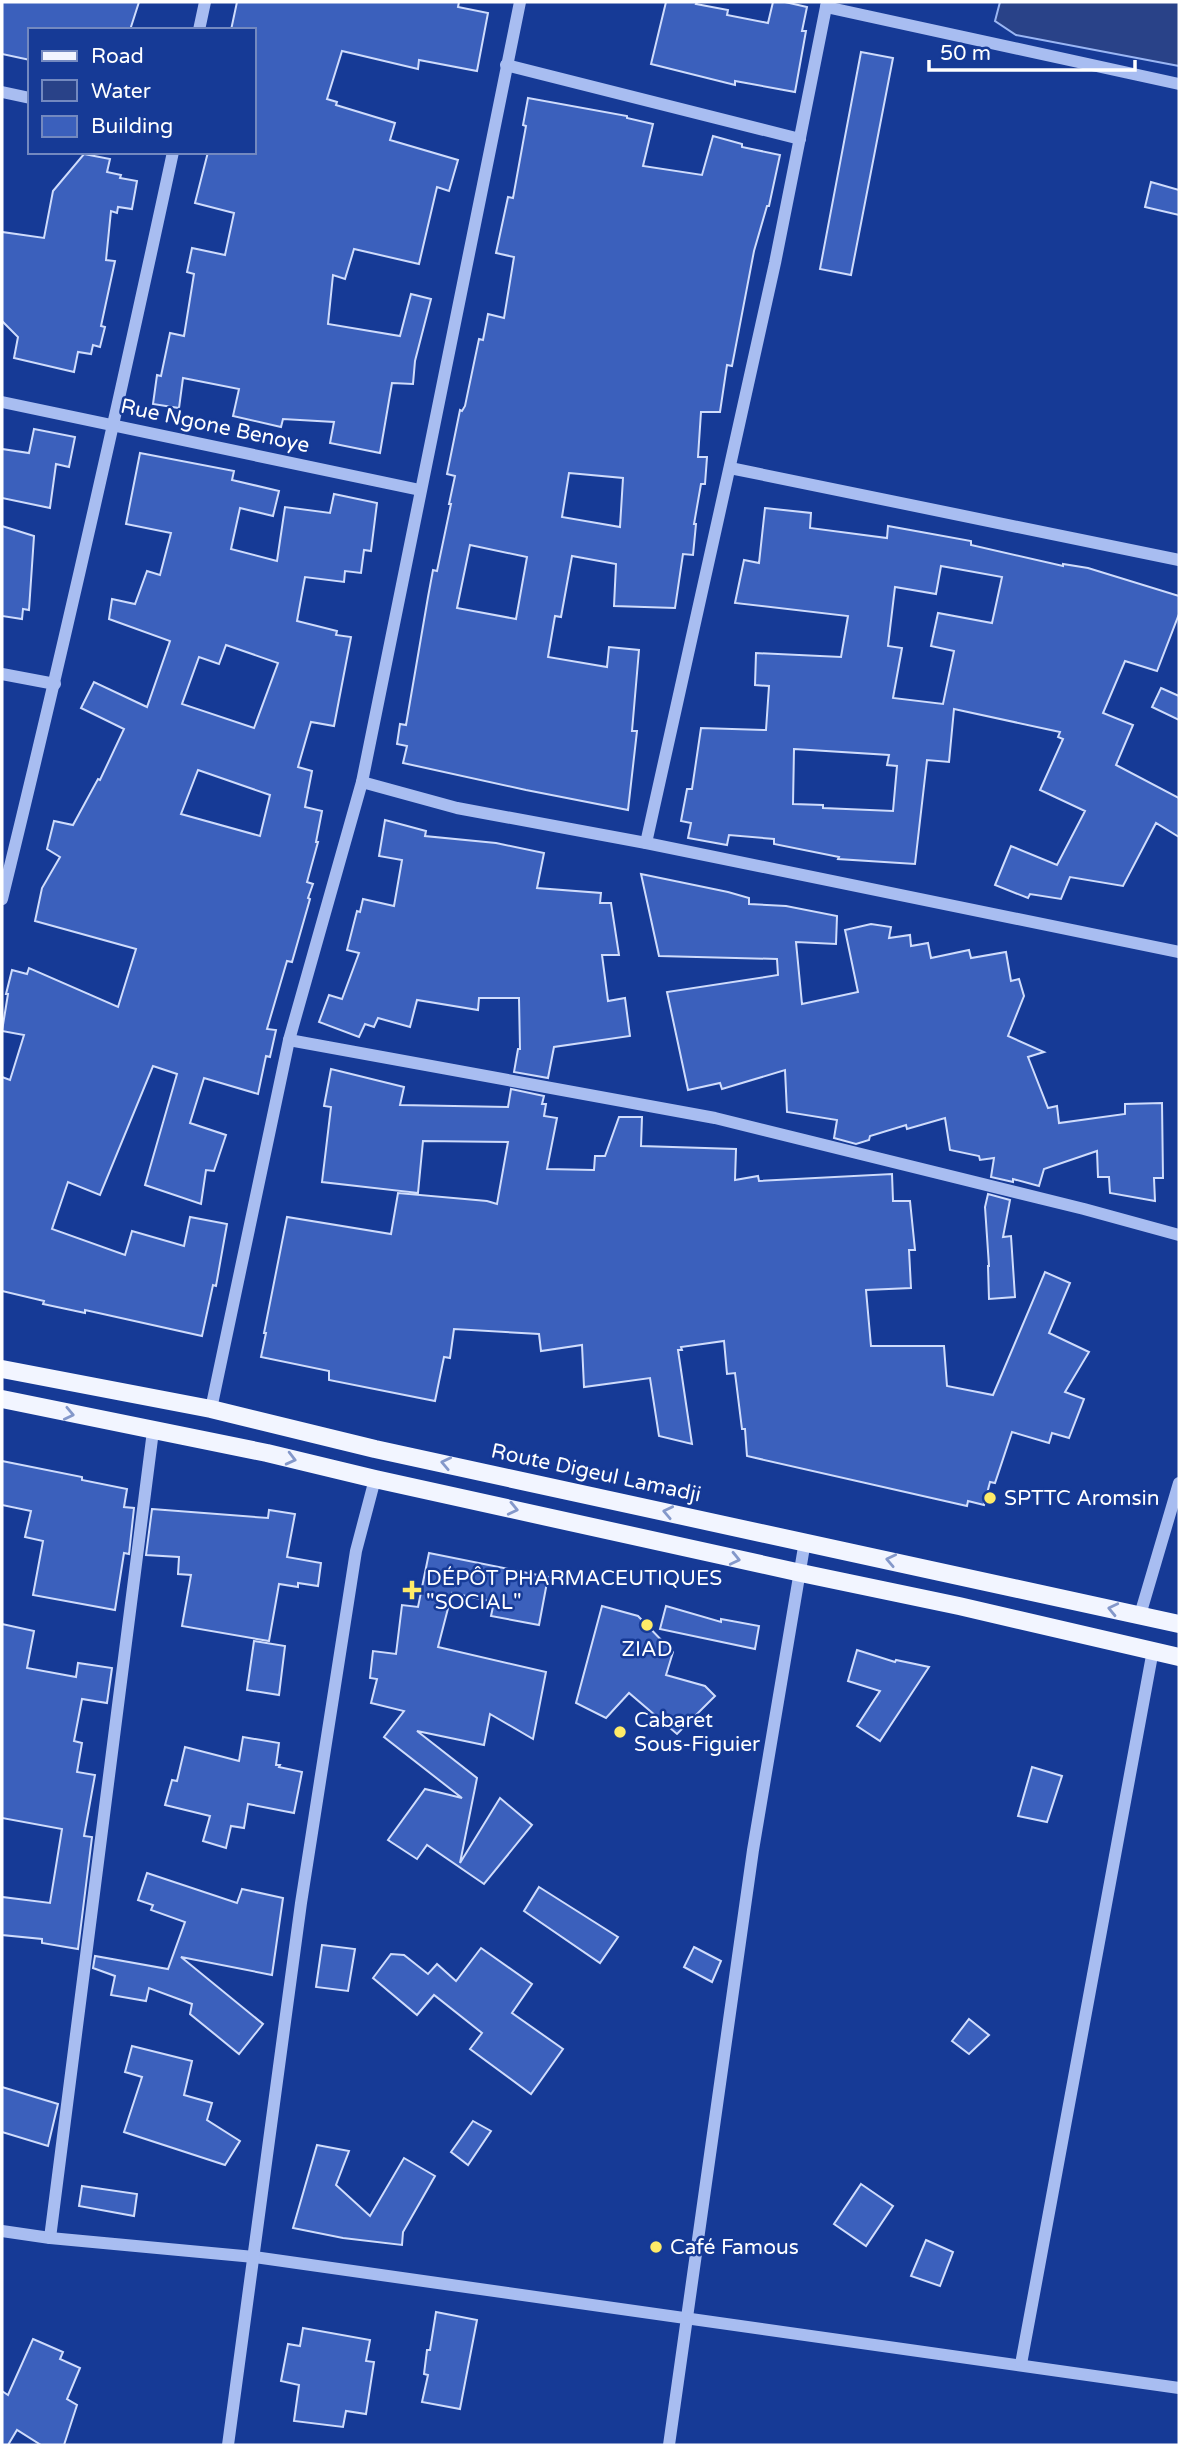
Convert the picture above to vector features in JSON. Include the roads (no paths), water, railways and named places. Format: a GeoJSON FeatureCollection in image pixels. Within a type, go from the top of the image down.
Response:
{"type":"FeatureCollection","features":[{"type":"Feature","properties":{"kind":"main road","name":"Route Digeul Lamadji"},"geometry":{"type":"LineString","coordinates":[[2,1369],[211,1409],[375,1449],[1179,1624]]}},
{"type":"Feature","properties":{"kind":"main road"},"geometry":{"type":"LineString","coordinates":[[2,1399],[267,1453],[1179,1657]]}},
{"type":"Feature","properties":{"kind":"street"},"geometry":{"type":"LineString","coordinates":[[199,28],[205,2]]}},
{"type":"Feature","properties":{"kind":"street"},"geometry":{"type":"LineString","coordinates":[[211,1409],[289,1040],[362,782],[520,2]]}},
{"type":"Feature","properties":{"kind":"street"},"geometry":{"type":"LineString","coordinates":[[646,843],[775,263],[827,4],[1179,84]]}},
{"type":"Feature","properties":{"kind":"street"},"geometry":{"type":"LineString","coordinates":[[506,65],[800,139]]}},
{"type":"Feature","properties":{"kind":"street"},"geometry":{"type":"LineString","coordinates":[[2,92],[28,98]]}},
{"type":"Feature","properties":{"kind":"street"},"geometry":{"type":"LineString","coordinates":[[2,899],[115,424],[173,154]]}},
{"type":"Feature","properties":{"kind":"street","name":"Rue Ngone Benoye"},"geometry":{"type":"LineString","coordinates":[[2,402],[420,490]]}},
{"type":"Feature","properties":{"kind":"street"},"geometry":{"type":"LineString","coordinates":[[730,468],[1179,560]]}},
{"type":"Feature","properties":{"kind":"street"},"geometry":{"type":"LineString","coordinates":[[2,674],[55,684]]}},
{"type":"Feature","properties":{"kind":"street"},"geometry":{"type":"LineString","coordinates":[[362,782],[457,808],[646,843],[1179,952]]}},
{"type":"Feature","properties":{"kind":"street"},"geometry":{"type":"LineString","coordinates":[[289,1040],[715,1118],[1070,1206],[1179,1236]]}},
{"type":"Feature","properties":{"kind":"street"},"geometry":{"type":"LineString","coordinates":[[50,2238],[153,1431]]}},
{"type":"Feature","properties":{"kind":"street"},"geometry":{"type":"LineString","coordinates":[[228,2445],[303,1890],[356,1551],[375,1479]]}},
{"type":"Feature","properties":{"kind":"street"},"geometry":{"type":"LineString","coordinates":[[1140,1615],[1179,1483]]}},
{"type":"Feature","properties":{"kind":"street"},"geometry":{"type":"LineString","coordinates":[[669,2445],[753,1850],[805,1541]]}},
{"type":"Feature","properties":{"kind":"street"},"geometry":{"type":"LineString","coordinates":[[1021,2364],[1153,1650]]}},
{"type":"Feature","properties":{"kind":"street"},"geometry":{"type":"LineString","coordinates":[[2,2231],[254,2258],[1179,2388]]}},
{"type":"Feature","properties":{"kind":"water"},"geometry":{"type":"Polygon","coordinates":[[[1000,2],[1179,2],[1179,66],[1016,35],[995,21],[1000,2]]]}},
{"type":"Feature","properties":{"kind":"place","name":"SPTTC Aromsin"},"geometry":{"type":"Point","coordinates":[990,1498]}},
{"type":"Feature","properties":{"kind":"place","name":"DÉPÔT PHARMACEUTIQUES \"SOCIAL\""},"geometry":{"type":"Point","coordinates":[412,1590]}},
{"type":"Feature","properties":{"kind":"place","name":"ZIAD"},"geometry":{"type":"Point","coordinates":[647,1625]}},
{"type":"Feature","properties":{"kind":"place","name":"Cabaret Sous-Figuier"},"geometry":{"type":"Point","coordinates":[620,1732]}},
{"type":"Feature","properties":{"kind":"place","name":"Café Famous"},"geometry":{"type":"Point","coordinates":[656,2247]}}]}
